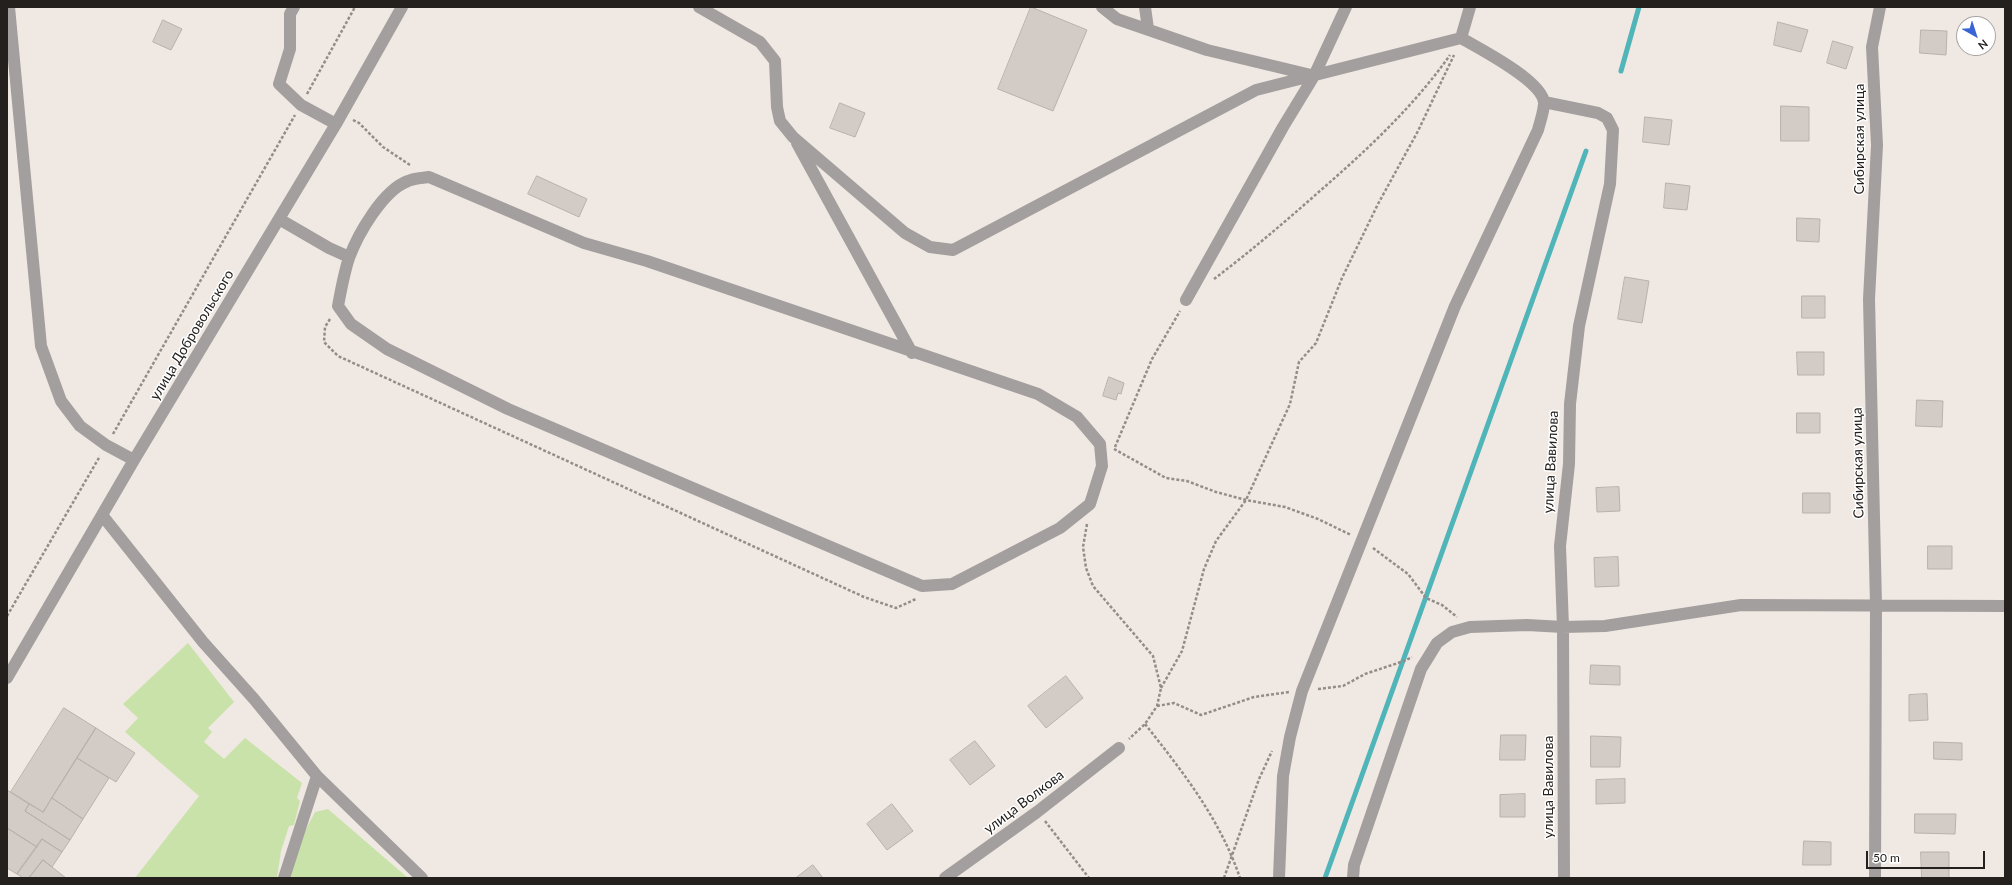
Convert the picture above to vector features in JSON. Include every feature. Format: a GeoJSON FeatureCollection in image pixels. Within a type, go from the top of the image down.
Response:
{"type":"FeatureCollection","features":[{"type":"Feature","properties":{"kind":"street"},"geometry":{"type":"LineString","coordinates":[[9,7],[41,346],[61,401],[80,426],[106,445],[134,460]]}},
{"type":"Feature","properties":{"kind":"street"},"geometry":{"type":"LineString","coordinates":[[294,7],[290,14],[290,49],[279,84],[301,105],[336,124]]}},
{"type":"Feature","properties":{"kind":"street","name":"улица Добровольского"},"geometry":{"type":"LineString","coordinates":[[7,678],[134,460],[336,124],[402,7]]}},
{"type":"Feature","properties":{"kind":"street"},"geometry":{"type":"LineString","coordinates":[[699,7],[760,42],[775,61],[777,107],[780,120],[793,137],[912,353]]}},
{"type":"Feature","properties":{"kind":"street"},"geometry":{"type":"LineString","coordinates":[[1102,7],[1117,19],[1207,50],[1314,76]]}},
{"type":"Feature","properties":{"kind":"street"},"geometry":{"type":"LineString","coordinates":[[1145,7],[1148,29]]}},
{"type":"Feature","properties":{"kind":"street"},"geometry":{"type":"LineString","coordinates":[[1186,300],[1283,127],[1314,76],[1346,7]]}},
{"type":"Feature","properties":{"kind":"street"},"geometry":{"type":"LineString","coordinates":[[1461,38],[1470,7]]}},
{"type":"Feature","properties":{"kind":"street","name":"Сибирская улица"},"geometry":{"type":"LineString","coordinates":[[1875,878],[1876,605],[1869,299],[1877,145],[1872,47],[1880,7]]}},
{"type":"Feature","properties":{"kind":"street"},"geometry":{"type":"LineString","coordinates":[[793,137],[905,233],[930,247],[953,250],[1256,90],[1461,38],[1520,72],[1539,89],[1544,102],[1538,130],[1455,306],[1302,691],[1290,736],[1284,776],[1279,878]]}},
{"type":"Feature","properties":{"kind":"street","name":"улица Вавилова"},"geometry":{"type":"LineString","coordinates":[[1544,102],[1598,113],[1607,118],[1613,130],[1610,184],[1579,326],[1570,404],[1569,464],[1560,546],[1563,628],[1564,878]]}},
{"type":"Feature","properties":{"kind":"street"},"geometry":{"type":"LineString","coordinates":[[429,177],[584,243],[647,262],[912,353],[1038,394],[1076,417],[1100,444],[1102,466],[1090,504],[1060,528],[952,584],[922,586],[508,409],[387,349],[351,324],[338,306],[349,257],[376,208],[392,192],[408,181],[429,177]]}},
{"type":"Feature","properties":{"kind":"street"},"geometry":{"type":"LineString","coordinates":[[279,219],[329,248],[349,257]]}},
{"type":"Feature","properties":{"kind":"street"},"geometry":{"type":"LineString","coordinates":[[102,515],[203,642],[254,699],[317,776],[422,878]]}},
{"type":"Feature","properties":{"kind":"street"},"geometry":{"type":"LineString","coordinates":[[1353,878],[1354,865],[1421,669],[1437,643],[1452,632],[1470,627],[1526,625],[1563,628],[1605,626],[1741,605],[2005,606]]}},
{"type":"Feature","properties":{"kind":"street","name":"улица Волкова"},"geometry":{"type":"LineString","coordinates":[[945,878],[1037,812],[1119,748]]}},
{"type":"Feature","properties":{"kind":"street"},"geometry":{"type":"LineString","coordinates":[[284,878],[317,776]]}},
{"type":"Feature","properties":{"kind":"path"},"geometry":{"type":"LineString","coordinates":[[7,616],[301,105],[355,7]]}},
{"type":"Feature","properties":{"kind":"path"},"geometry":{"type":"LineString","coordinates":[[1211,282],[1254,249],[1374,143],[1433,79],[1461,38]]}},
{"type":"Feature","properties":{"kind":"path"},"geometry":{"type":"LineString","coordinates":[[1119,748],[1145,724],[1157,706],[1161,688],[1182,651],[1204,569],[1216,541],[1246,500],[1290,404],[1299,362],[1316,343],[1342,278],[1378,204],[1418,131],[1461,38]]}},
{"type":"Feature","properties":{"kind":"path"},"geometry":{"type":"LineString","coordinates":[[336,124],[352,120],[359,123],[382,147],[429,177]]}},
{"type":"Feature","properties":{"kind":"path"},"geometry":{"type":"LineString","coordinates":[[1111,456],[1152,359],[1186,300]]}},
{"type":"Feature","properties":{"kind":"path"},"geometry":{"type":"LineString","coordinates":[[338,306],[325,327],[324,342],[338,356],[864,597],[896,608],[917,599]]}},
{"type":"Feature","properties":{"kind":"path"},"geometry":{"type":"LineString","coordinates":[[1114,449],[1166,478],[1187,481],[1216,492],[1246,500],[1285,507],[1318,519],[1384,554],[1408,574],[1426,598],[1442,605],[1470,627]]}},
{"type":"Feature","properties":{"kind":"path"},"geometry":{"type":"LineString","coordinates":[[1090,504],[1083,547],[1086,568],[1093,586],[1153,656],[1161,688]]}},
{"type":"Feature","properties":{"kind":"path"},"geometry":{"type":"LineString","coordinates":[[1145,724],[1200,796],[1216,822],[1232,856],[1240,878]]}},
{"type":"Feature","properties":{"kind":"path"},"geometry":{"type":"LineString","coordinates":[[1224,878],[1259,779],[1275,745]]}},
{"type":"Feature","properties":{"kind":"path"},"geometry":{"type":"LineString","coordinates":[[1037,812],[1089,878]]}},
{"type":"Feature","properties":{"kind":"green space"},"geometry":{"type":"Polygon","coordinates":[[[188,643],[234,702],[208,728],[212,732],[204,742],[224,759],[245,738],[302,783],[297,798],[300,801],[294,825],[289,826],[281,851],[277,878],[135,878],[199,796],[125,732],[138,718],[123,704],[188,643]]]}},
{"type":"Feature","properties":{"kind":"green space"},"geometry":{"type":"Polygon","coordinates":[[[328,809],[408,878],[289,878],[301,839],[315,812],[328,809]]]}},
{"type":"Feature","properties":{"kind":"building"},"geometry":{"type":"Polygon","coordinates":[[[1031,7],[1087,30],[1053,111],[998,89],[1031,7]]]}},
{"type":"Feature","properties":{"kind":"building"},"geometry":{"type":"Polygon","coordinates":[[[163,20],[182,29],[171,50],[153,42],[163,20]]]}},
{"type":"Feature","properties":{"kind":"building"},"geometry":{"type":"Polygon","coordinates":[[[1778,22],[1808,30],[1801,52],[1774,45],[1778,22]]]}},
{"type":"Feature","properties":{"kind":"building"},"geometry":{"type":"Polygon","coordinates":[[[1921,30],[1947,31],[1946,55],[1920,53],[1921,30]]]}},
{"type":"Feature","properties":{"kind":"building"},"geometry":{"type":"Polygon","coordinates":[[[1833,41],[1853,47],[1846,69],[1827,63],[1833,41]]]}},
{"type":"Feature","properties":{"kind":"building"},"geometry":{"type":"Polygon","coordinates":[[[840,103],[865,113],[855,137],[830,128],[840,103]]]}},
{"type":"Feature","properties":{"kind":"building"},"geometry":{"type":"Polygon","coordinates":[[[1781,106],[1809,107],[1809,141],[1781,141],[1781,106]]]}},
{"type":"Feature","properties":{"kind":"building"},"geometry":{"type":"Polygon","coordinates":[[[1645,117],[1672,120],[1669,145],[1643,142],[1645,117]]]}},
{"type":"Feature","properties":{"kind":"building"},"geometry":{"type":"Polygon","coordinates":[[[537,176],[587,199],[579,217],[528,194],[537,176]]]}},
{"type":"Feature","properties":{"kind":"building"},"geometry":{"type":"Polygon","coordinates":[[[1666,183],[1690,186],[1687,210],[1664,208],[1666,183]]]}},
{"type":"Feature","properties":{"kind":"building"},"geometry":{"type":"Polygon","coordinates":[[[1797,218],[1820,219],[1819,242],[1797,241],[1797,218]]]}},
{"type":"Feature","properties":{"kind":"building"},"geometry":{"type":"Polygon","coordinates":[[[1625,277],[1649,281],[1642,323],[1618,319],[1625,277]]]}},
{"type":"Feature","properties":{"kind":"building"},"geometry":{"type":"Polygon","coordinates":[[[1802,296],[1825,296],[1825,318],[1802,318],[1802,296]]]}},
{"type":"Feature","properties":{"kind":"building"},"geometry":{"type":"Polygon","coordinates":[[[1797,352],[1824,352],[1824,375],[1798,375],[1797,352]]]}},
{"type":"Feature","properties":{"kind":"building"},"geometry":{"type":"Polygon","coordinates":[[[1109,377],[1124,383],[1121,394],[1118,393],[1116,400],[1103,396],[1109,377]]]}},
{"type":"Feature","properties":{"kind":"building"},"geometry":{"type":"Polygon","coordinates":[[[1917,400],[1943,401],[1942,427],[1916,426],[1917,400]]]}},
{"type":"Feature","properties":{"kind":"building"},"geometry":{"type":"Polygon","coordinates":[[[1797,413],[1820,413],[1820,433],[1797,433],[1797,413]]]}},
{"type":"Feature","properties":{"kind":"building"},"geometry":{"type":"Polygon","coordinates":[[[1619,487],[1620,511],[1597,512],[1596,488],[1619,487]]]}},
{"type":"Feature","properties":{"kind":"building"},"geometry":{"type":"Polygon","coordinates":[[[1803,493],[1830,493],[1830,513],[1803,513],[1803,493]]]}},
{"type":"Feature","properties":{"kind":"building"},"geometry":{"type":"Polygon","coordinates":[[[1928,546],[1952,546],[1952,569],[1928,569],[1928,546]]]}},
{"type":"Feature","properties":{"kind":"building"},"geometry":{"type":"Polygon","coordinates":[[[1618,557],[1619,586],[1595,587],[1594,558],[1618,557]]]}},
{"type":"Feature","properties":{"kind":"building"},"geometry":{"type":"Polygon","coordinates":[[[1591,665],[1620,666],[1620,685],[1590,684],[1591,665]]]}},
{"type":"Feature","properties":{"kind":"building"},"geometry":{"type":"Polygon","coordinates":[[[1066,676],[1083,698],[1046,728],[1028,706],[1066,676]]]}},
{"type":"Feature","properties":{"kind":"building"},"geometry":{"type":"Polygon","coordinates":[[[1927,694],[1928,720],[1909,721],[1909,695],[1927,694]]]}},
{"type":"Feature","properties":{"kind":"building"},"geometry":{"type":"Polygon","coordinates":[[[64,708],[96,728],[43,812],[11,792],[64,708]]]}},
{"type":"Feature","properties":{"kind":"building"},"geometry":{"type":"Polygon","coordinates":[[[96,728],[135,753],[116,782],[77,758],[96,728]]]}},
{"type":"Feature","properties":{"kind":"building"},"geometry":{"type":"Polygon","coordinates":[[[1501,735],[1526,735],[1525,760],[1500,760],[1501,735]]]}},
{"type":"Feature","properties":{"kind":"building"},"geometry":{"type":"Polygon","coordinates":[[[1591,736],[1621,737],[1620,767],[1591,767],[1591,736]]]}},
{"type":"Feature","properties":{"kind":"building"},"geometry":{"type":"Polygon","coordinates":[[[975,741],[995,766],[970,785],[950,760],[975,741]]]}},
{"type":"Feature","properties":{"kind":"building"},"geometry":{"type":"Polygon","coordinates":[[[1934,742],[1962,743],[1962,760],[1934,759],[1934,742]]]}},
{"type":"Feature","properties":{"kind":"building"},"geometry":{"type":"Polygon","coordinates":[[[77,758],[109,778],[83,819],[52,798],[77,758]]]}},
{"type":"Feature","properties":{"kind":"building"},"geometry":{"type":"Polygon","coordinates":[[[1625,779],[1625,803],[1596,804],[1596,780],[1625,779]]]}},
{"type":"Feature","properties":{"kind":"building"},"geometry":{"type":"Polygon","coordinates":[[[7,790],[29,804],[25,811],[70,840],[62,852],[42,839],[37,847],[7,828],[7,790]]]}},
{"type":"Feature","properties":{"kind":"building"},"geometry":{"type":"Polygon","coordinates":[[[1525,794],[1525,817],[1500,817],[1500,795],[1525,794]]]}},
{"type":"Feature","properties":{"kind":"building"},"geometry":{"type":"Polygon","coordinates":[[[52,798],[83,819],[70,840],[25,811],[29,804],[43,812],[52,798]]]}},
{"type":"Feature","properties":{"kind":"building"},"geometry":{"type":"Polygon","coordinates":[[[892,804],[913,831],[887,850],[867,824],[892,804]]]}},
{"type":"Feature","properties":{"kind":"building"},"geometry":{"type":"Polygon","coordinates":[[[1915,814],[1956,814],[1955,834],[1915,833],[1915,814]]]}},
{"type":"Feature","properties":{"kind":"building"},"geometry":{"type":"Polygon","coordinates":[[[7,828],[37,847],[17,874],[7,868],[7,828]]]}},
{"type":"Feature","properties":{"kind":"building"},"geometry":{"type":"Polygon","coordinates":[[[42,839],[62,852],[52,867],[43,860],[29,878],[23,878],[17,874],[42,839]]]}},
{"type":"Feature","properties":{"kind":"building"},"geometry":{"type":"Polygon","coordinates":[[[1804,841],[1831,842],[1831,865],[1803,865],[1804,841]]]}},
{"type":"Feature","properties":{"kind":"building"},"geometry":{"type":"Polygon","coordinates":[[[1921,852],[1949,852],[1949,878],[1922,878],[1921,852]]]}},
{"type":"Feature","properties":{"kind":"building"},"geometry":{"type":"Polygon","coordinates":[[[43,860],[52,867],[66,878],[29,878],[43,860]]]}},
{"type":"Feature","properties":{"kind":"building"},"geometry":{"type":"Polygon","coordinates":[[[813,865],[823,878],[796,878],[813,865]]]}},
{"type":"Feature","properties":{"kind":"waterway"},"geometry":{"type":"LineString","coordinates":[[1621,71],[1639,7]]}},
{"type":"Feature","properties":{"kind":"waterway"},"geometry":{"type":"LineString","coordinates":[[1325,878],[1586,151]]}}]}
